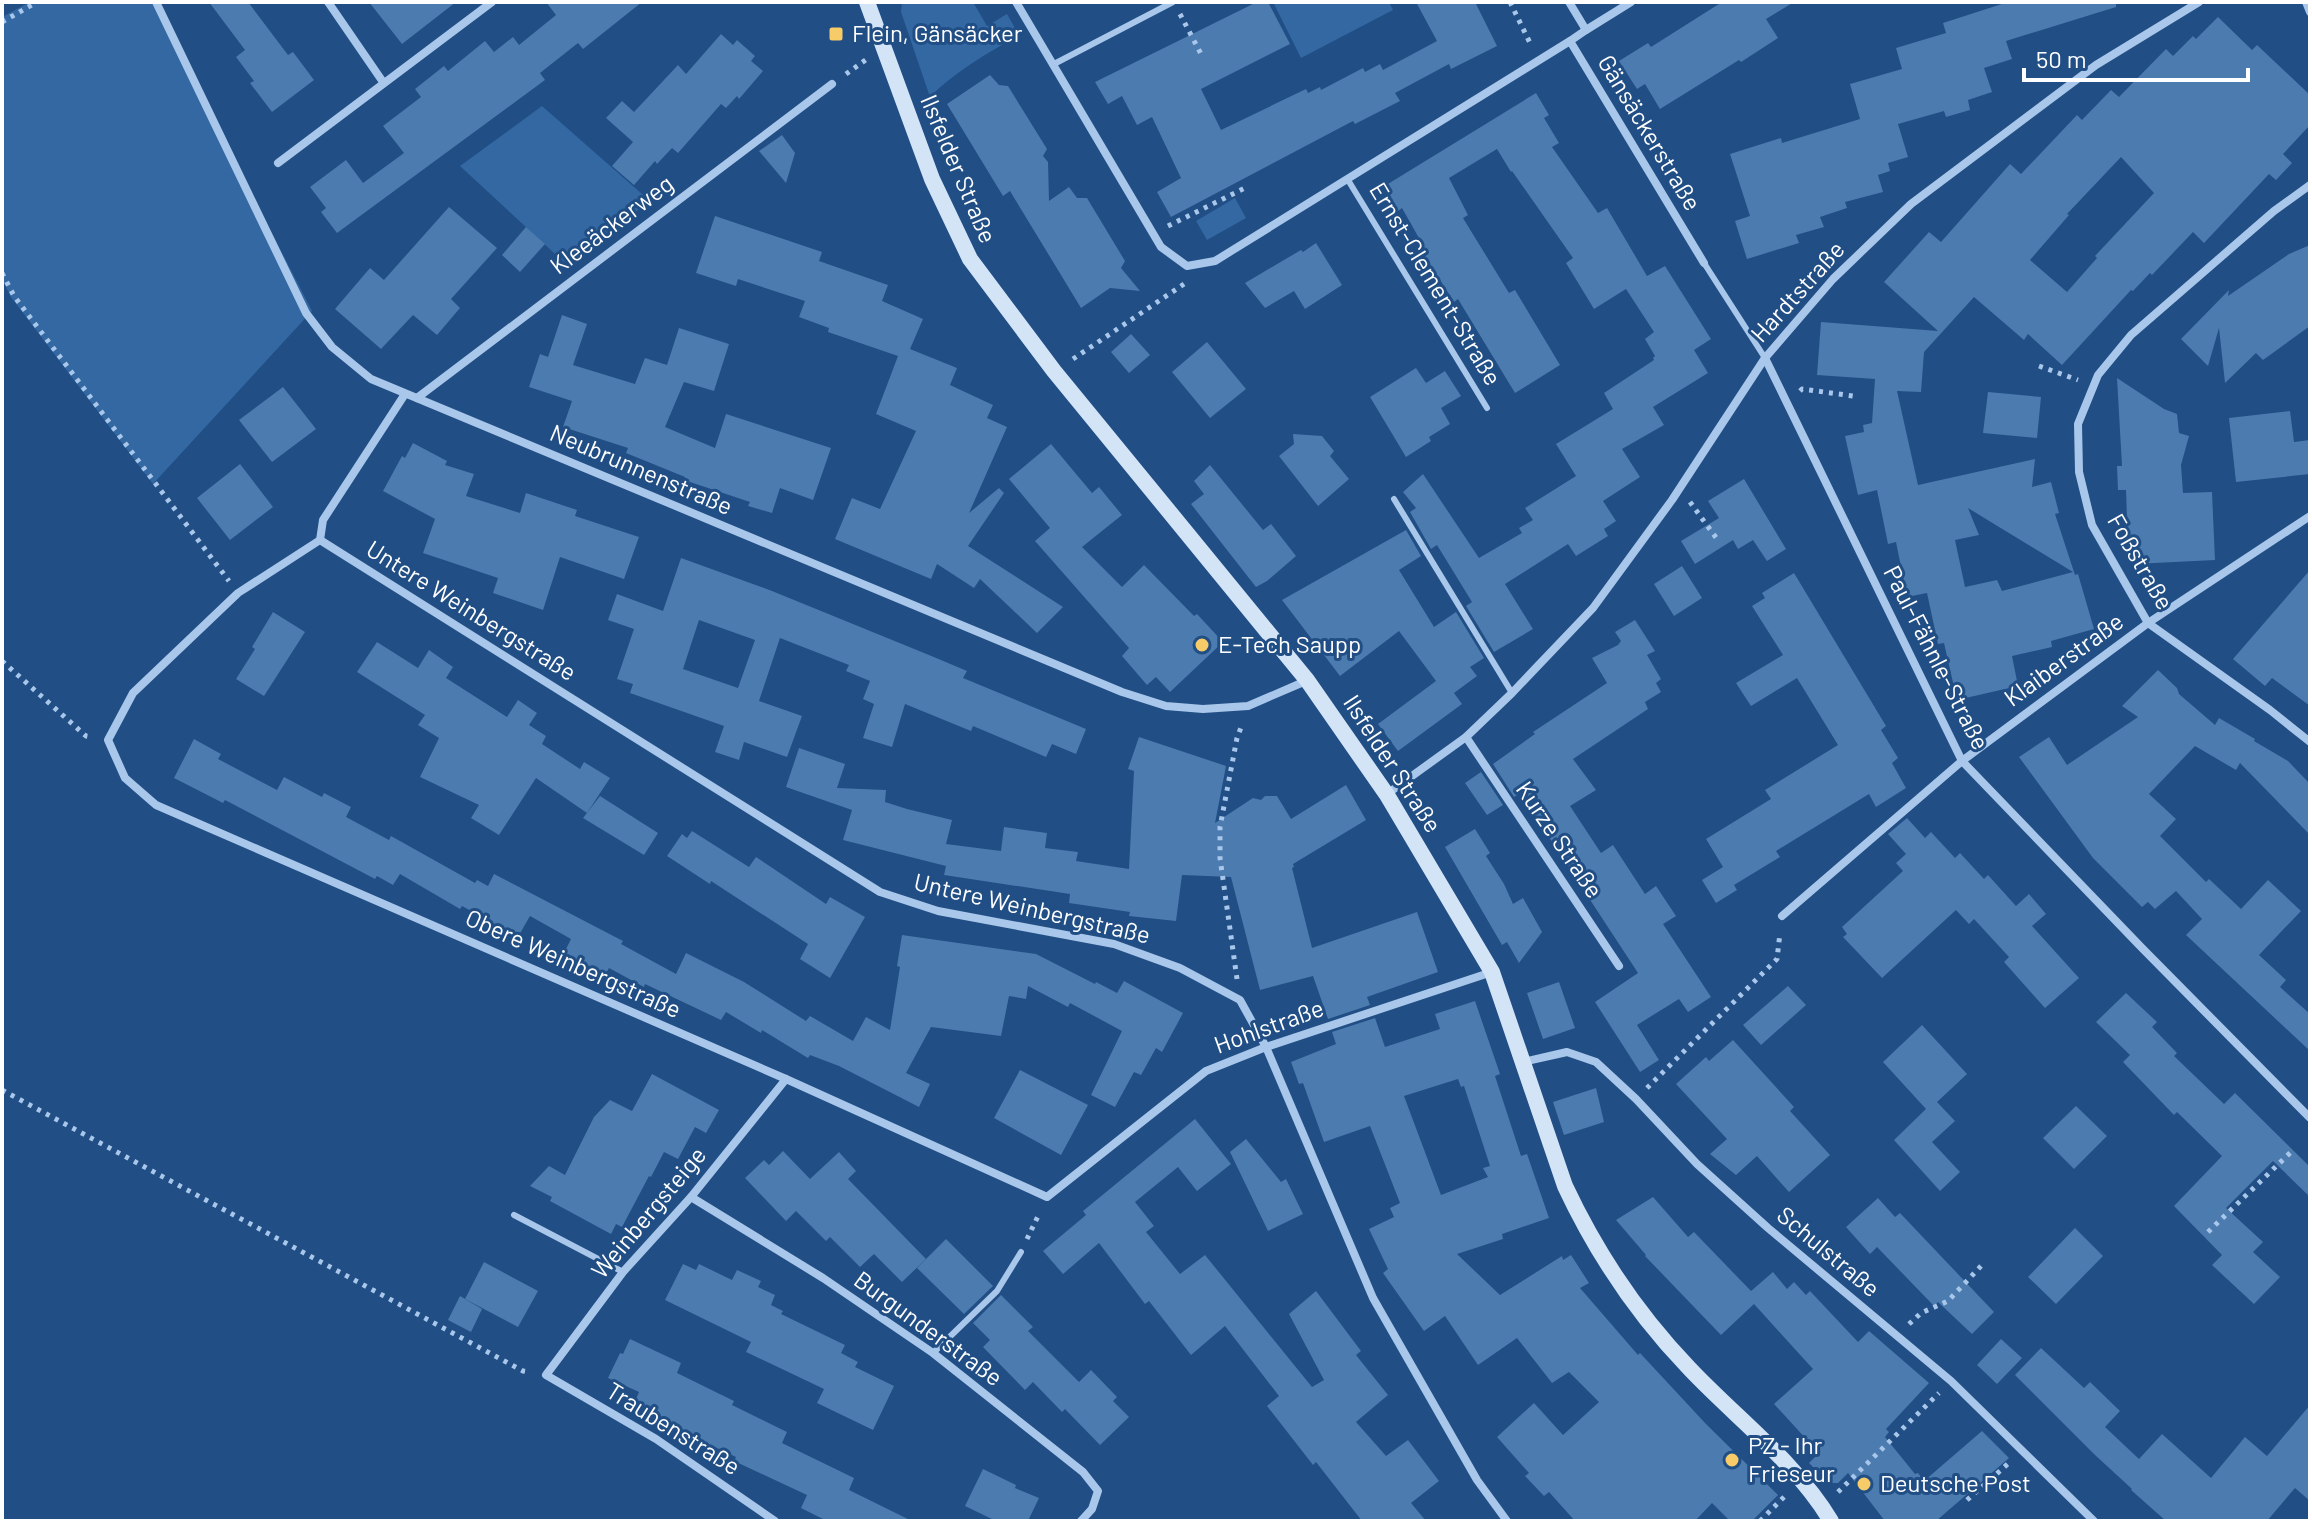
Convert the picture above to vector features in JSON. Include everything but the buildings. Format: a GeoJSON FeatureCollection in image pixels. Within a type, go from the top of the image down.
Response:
{"type":"FeatureCollection","features":[{"type":"Feature","properties":{"kind":"main road","name":"Ilsfelder Straße"},"geometry":{"type":"LineString","coordinates":[[867,2],[932,179],[970,259],[1054,371],[1307,680],[1387,795],[1492,972],[1565,1186],[1610,1268],[1642,1313],[1688,1368],[1801,1480],[1827,1514]]}},
{"type":"Feature","properties":{"kind":"street","name":"Neubrunnenstraße"},"geometry":{"type":"LineString","coordinates":[[156,2],[306,313],[332,347],[371,379],[1122,692],[1166,706],[1203,709],[1248,706],[1307,680]]}},
{"type":"Feature","properties":{"kind":"street"},"geometry":{"type":"LineString","coordinates":[[328,2],[383,82]]}},
{"type":"Feature","properties":{"kind":"street"},"geometry":{"type":"LineString","coordinates":[[278,163],[492,2]]}},
{"type":"Feature","properties":{"kind":"street"},"geometry":{"type":"LineString","coordinates":[[1016,2],[1161,247],[1187,266]]}},
{"type":"Feature","properties":{"kind":"street","name":"Gänsäckerstraße"},"geometry":{"type":"LineString","coordinates":[[1569,2],[1586,30]]}},
{"type":"Feature","properties":{"kind":"street","name":"Gänsäckerstraße"},"geometry":{"type":"LineString","coordinates":[[1631,2],[1570,41],[1704,263]]}},
{"type":"Feature","properties":{"kind":"street","name":"Hardtstraße"},"geometry":{"type":"LineString","coordinates":[[1387,795],[1466,737],[1593,608],[1680,488],[1765,358],[1833,279],[1911,204],[2096,65],[2199,2]]}},
{"type":"Feature","properties":{"kind":"street"},"geometry":{"type":"LineString","coordinates":[[2306,2],[2310,12]]}},
{"type":"Feature","properties":{"kind":"street","name":"Ernst-Clement-Straße"},"geometry":{"type":"LineString","coordinates":[[1187,266],[1215,261],[1570,41]]}},
{"type":"Feature","properties":{"kind":"street","name":"Kleeäckerweg"},"geometry":{"type":"LineString","coordinates":[[417,398],[832,84]]}},
{"type":"Feature","properties":{"kind":"street","name":"Foßstraße"},"geometry":{"type":"LineString","coordinates":[[2310,185],[2274,211],[2131,335],[2098,375],[2078,424],[2079,472],[2092,525],[2148,623],[2310,742]]}},
{"type":"Feature","properties":{"kind":"street","name":"Paul-Fähnle-Straße"},"geometry":{"type":"LineString","coordinates":[[1765,358],[1962,761],[2310,1118]]}},
{"type":"Feature","properties":{"kind":"street"},"geometry":{"type":"LineString","coordinates":[[108,740],[133,693],[238,593],[320,540],[323,520],[405,394]]}},
{"type":"Feature","properties":{"kind":"street","name":"Klaiberstraße"},"geometry":{"type":"LineString","coordinates":[[1782,916],[1962,761],[2148,623],[2310,516]]}},
{"type":"Feature","properties":{"kind":"street","name":"Untere Weinbergstraße"},"geometry":{"type":"LineString","coordinates":[[320,540],[880,892],[938,911],[1114,944],[1180,968],[1240,1000]]}},
{"type":"Feature","properties":{"kind":"street","name":"Kurze Straße"},"geometry":{"type":"LineString","coordinates":[[1466,737],[1619,966]]}},
{"type":"Feature","properties":{"kind":"street","name":"Obere Weinbergstraße"},"geometry":{"type":"LineString","coordinates":[[108,740],[125,778],[156,805],[786,1079],[1047,1197]]}},
{"type":"Feature","properties":{"kind":"street","name":"Hohlstraße"},"geometry":{"type":"LineString","coordinates":[[1047,1197],[1206,1071],[1266,1047],[1492,972]]}},
{"type":"Feature","properties":{"kind":"street"},"geometry":{"type":"LineString","coordinates":[[1240,1000],[1266,1047],[1373,1298],[1477,1480],[1507,1521]]}},
{"type":"Feature","properties":{"kind":"street","name":"Schulstraße"},"geometry":{"type":"LineString","coordinates":[[1523,1062],[1567,1052],[1596,1062],[1697,1164],[1768,1228],[1951,1381],[2094,1521]]}},
{"type":"Feature","properties":{"kind":"street","name":"Weinbergsteige"},"geometry":{"type":"LineString","coordinates":[[546,1375],[623,1272],[691,1197],[786,1079]]}},
{"type":"Feature","properties":{"kind":"street","name":"Burgunderstraße"},"geometry":{"type":"LineString","coordinates":[[691,1197],[823,1278],[933,1353],[1083,1472],[1098,1491],[1092,1509],[1081,1521]]}},
{"type":"Feature","properties":{"kind":"street","name":"Traubenstraße"},"geometry":{"type":"LineString","coordinates":[[546,1375],[656,1439],[775,1521]]}},
{"type":"Feature","properties":{"kind":"lane"},"geometry":{"type":"LineString","coordinates":[[1054,64],[1174,2]]}},
{"type":"Feature","properties":{"kind":"lane","name":"Ernst-Clement-Straße"},"geometry":{"type":"LineString","coordinates":[[1348,180],[1487,408]]}},
{"type":"Feature","properties":{"kind":"lane","name":"Paul-Fähnle-Straße"},"geometry":{"type":"LineString","coordinates":[[1704,263],[1765,358]]}},
{"type":"Feature","properties":{"kind":"lane"},"geometry":{"type":"LineString","coordinates":[[1394,499],[1512,693]]}},
{"type":"Feature","properties":{"kind":"lane"},"geometry":{"type":"LineString","coordinates":[[514,1215],[623,1272]]}},
{"type":"Feature","properties":{"kind":"lane"},"geometry":{"type":"LineString","coordinates":[[933,1353],[997,1291],[1021,1252]]}},
{"type":"Feature","properties":{"kind":"path"},"geometry":{"type":"LineString","coordinates":[[2,22],[37,2]]}},
{"type":"Feature","properties":{"kind":"path"},"geometry":{"type":"LineString","coordinates":[[1174,2],[1201,54]]}},
{"type":"Feature","properties":{"kind":"path"},"geometry":{"type":"LineString","coordinates":[[1510,2],[1539,60]]}},
{"type":"Feature","properties":{"kind":"path"},"geometry":{"type":"LineString","coordinates":[[832,84],[883,48]]}},
{"type":"Feature","properties":{"kind":"path"},"geometry":{"type":"LineString","coordinates":[[1152,232],[1181,221],[1245,188]]}},
{"type":"Feature","properties":{"kind":"path"},"geometry":{"type":"LineString","coordinates":[[1054,371],[1189,281],[1187,266]]}},
{"type":"Feature","properties":{"kind":"path"},"geometry":{"type":"LineString","coordinates":[[2,273],[14,296],[238,593]]}},
{"type":"Feature","properties":{"kind":"path"},"geometry":{"type":"LineString","coordinates":[[2039,366],[2094,386]]}},
{"type":"Feature","properties":{"kind":"path"},"geometry":{"type":"LineString","coordinates":[[1786,401],[1802,389],[1853,396]]}},
{"type":"Feature","properties":{"kind":"path"},"geometry":{"type":"LineString","coordinates":[[1680,488],[1717,539]]}},
{"type":"Feature","properties":{"kind":"path"},"geometry":{"type":"LineString","coordinates":[[2,661],[86,736],[108,740]]}},
{"type":"Feature","properties":{"kind":"path"},"geometry":{"type":"LineString","coordinates":[[1240,1000],[1220,858],[1220,827],[1237,738],[1248,706]]}},
{"type":"Feature","properties":{"kind":"path"},"geometry":{"type":"LineString","coordinates":[[1636,1099],[1777,959],[1782,916]]}},
{"type":"Feature","properties":{"kind":"path"},"geometry":{"type":"LineString","coordinates":[[2,1090],[523,1371],[546,1375]]}},
{"type":"Feature","properties":{"kind":"path"},"geometry":{"type":"LineString","coordinates":[[2208,1232],[2291,1152]]}},
{"type":"Feature","properties":{"kind":"path"},"geometry":{"type":"LineString","coordinates":[[1021,1252],[1047,1197]]}},
{"type":"Feature","properties":{"kind":"path"},"geometry":{"type":"LineString","coordinates":[[1897,1336],[1921,1313],[1948,1301],[1981,1266]]}},
{"type":"Feature","properties":{"kind":"path"},"geometry":{"type":"LineString","coordinates":[[1827,1514],[1927,1406]]}},
{"type":"Feature","properties":{"kind":"path"},"geometry":{"type":"LineString","coordinates":[[1967,1500],[2012,1461]]}},
{"type":"Feature","properties":{"kind":"path"},"geometry":{"type":"LineString","coordinates":[[1760,1521],[1801,1480]]}},
{"type":"Feature","properties":{"kind":"shaded area"},"geometry":{"type":"Polygon","coordinates":[[[30,2],[153,2],[312,311],[153,484],[11,297],[2,279],[2,17],[30,2]]]}},
{"type":"Feature","properties":{"kind":"shaded area"},"geometry":{"type":"Polygon","coordinates":[[[902,2],[973,2],[987,26],[1007,14],[1019,35],[962,71],[930,97],[901,12],[902,2]]]}},
{"type":"Feature","properties":{"kind":"shaded area"},"geometry":{"type":"Polygon","coordinates":[[[1273,2],[1389,2],[1393,10],[1301,58],[1273,2]]]}},
{"type":"Feature","properties":{"kind":"shaded area"},"geometry":{"type":"Polygon","coordinates":[[[542,106],[650,201],[567,265],[460,166],[542,106]]]}},
{"type":"Feature","properties":{"kind":"shaded area"},"geometry":{"type":"Polygon","coordinates":[[[1235,198],[1246,218],[1207,240],[1196,221],[1235,198]]]}},
{"type":"Feature","properties":{"kind":"place","name":"Flein, Gänsäcker"},"geometry":{"type":"Point","coordinates":[836,34]}},
{"type":"Feature","properties":{"kind":"place","name":"E-Tech Saupp"},"geometry":{"type":"Point","coordinates":[1202,645]}},
{"type":"Feature","properties":{"kind":"place","name":"PZ - Ihr Frieseur"},"geometry":{"type":"Point","coordinates":[1732,1460]}},
{"type":"Feature","properties":{"kind":"place","name":"Deutsche Post"},"geometry":{"type":"Point","coordinates":[1864,1484]}}]}
